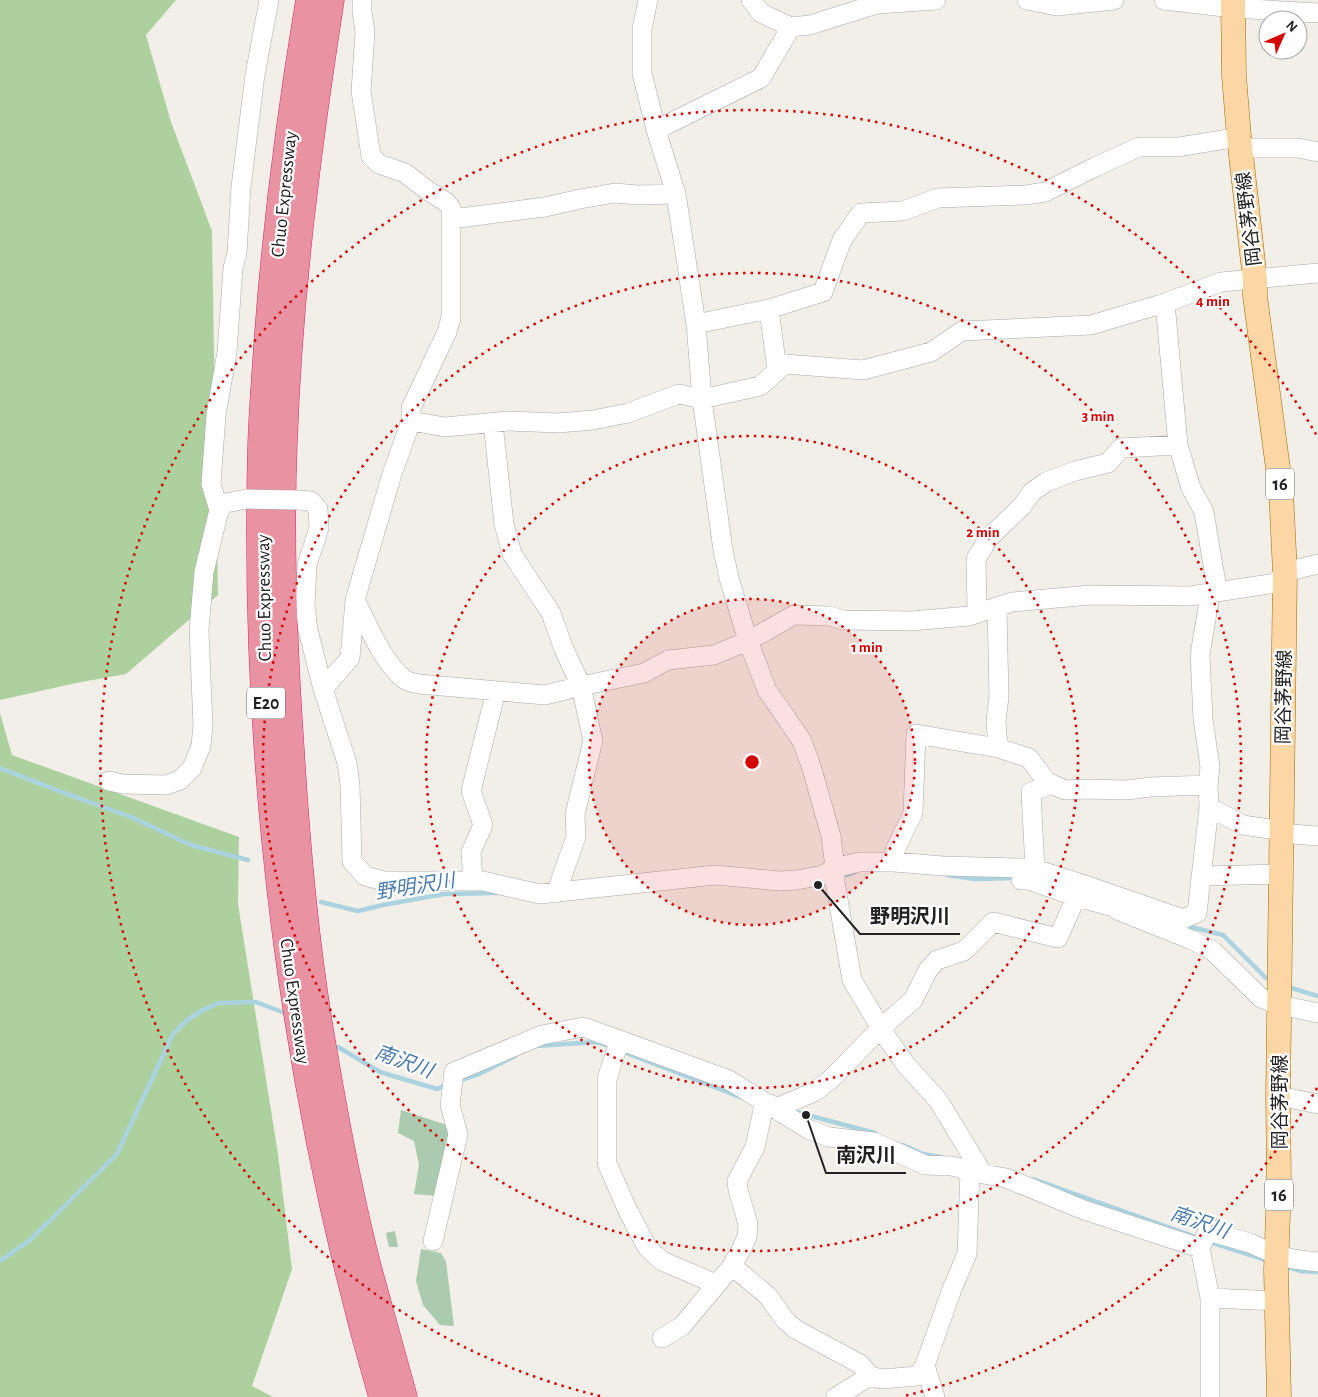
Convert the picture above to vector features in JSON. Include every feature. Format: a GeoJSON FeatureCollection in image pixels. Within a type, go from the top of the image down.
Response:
{"type":"FeatureCollection","features":[{"type":"Feature","properties":{"kind":"highway","name":"Chuo Expressway"},"geometry":{"type":"LineString","coordinates":[[310,0],[289,131],[270,317],[262,442],[261,561],[269,765],[279,875],[304,1056],[331,1196],[361,1320],[383,1397]]}},
{"type":"Feature","properties":{"kind":"highway","name":"Chuo Expressway"},"geometry":{"type":"LineString","coordinates":[[330,0],[307,152],[290,322],[283,442],[281,561],[285,675],[292,793],[300,882],[322,1048],[366,1264],[403,1397]]}},
{"type":"Feature","properties":{"kind":"main road","name":"岡谷茅野線"},"geometry":{"type":"LineString","coordinates":[[1233,4],[1234,76],[1239,142],[1255,280],[1255,296],[1281,491],[1285,572],[1278,1096],[1279,1185],[1276,1301],[1279,1397]]}},
{"type":"Feature","properties":{"kind":"street"},"geometry":{"type":"LineString","coordinates":[[109,780],[123,784],[166,785],[180,780],[192,768],[201,746],[203,726],[199,630],[204,572],[219,510],[212,484],[216,416],[227,352],[233,268],[237,253],[241,187],[255,75],[269,0]]}},
{"type":"Feature","properties":{"kind":"street"},"geometry":{"type":"LineString","coordinates":[[323,689],[350,658],[356,600],[392,474],[411,421],[411,408],[447,332],[451,318],[451,208],[446,202],[405,173],[379,164],[371,156],[361,91],[365,32],[362,0]]}},
{"type":"Feature","properties":{"kind":"street"},"geometry":{"type":"LineString","coordinates":[[648,0],[642,29],[642,73],[656,130],[676,194],[696,324],[702,399],[723,550],[729,578],[748,641],[767,690],[802,742],[824,805],[831,836],[835,875],[852,980],[882,1027],[885,1035],[906,1065],[938,1100],[976,1172],[966,1254],[925,1364],[918,1376],[882,1379],[870,1376],[860,1364],[795,1329],[785,1320],[768,1296],[732,1266]]}},
{"type":"Feature","properties":{"kind":"street"},"geometry":{"type":"LineString","coordinates":[[751,0],[761,13],[791,27],[810,25],[876,2],[936,0]]}},
{"type":"Feature","properties":{"kind":"street"},"geometry":{"type":"LineString","coordinates":[[1027,0],[1057,6],[1114,0]]}},
{"type":"Feature","properties":{"kind":"street"},"geometry":{"type":"LineString","coordinates":[[1164,0],[1233,4],[1318,13]]}},
{"type":"Feature","properties":{"kind":"street"},"geometry":{"type":"LineString","coordinates":[[656,130],[761,78],[791,27]]}},
{"type":"Feature","properties":{"kind":"street"},"geometry":{"type":"LineString","coordinates":[[696,324],[769,308],[823,292],[842,240],[861,213],[903,211],[938,198],[1026,195],[1045,192],[1139,148],[1239,142],[1318,152]]}},
{"type":"Feature","properties":{"kind":"street"},"geometry":{"type":"LineString","coordinates":[[452,219],[545,208],[580,198],[615,193],[638,195],[676,194]]}},
{"type":"Feature","properties":{"kind":"street"},"geometry":{"type":"LineString","coordinates":[[411,421],[445,427],[508,421],[558,423],[593,420],[628,413],[679,394],[702,399],[760,386],[785,364],[863,370],[931,352],[962,331],[1091,325],[1165,303],[1221,282],[1318,273]]}},
{"type":"Feature","properties":{"kind":"street"},"geometry":{"type":"LineString","coordinates":[[219,510],[226,503],[246,499],[311,501],[318,509],[319,528],[307,565],[305,605],[308,630],[323,689],[347,763],[350,784],[352,860],[365,876],[384,881],[483,881],[540,894],[715,875],[780,881],[872,870],[1029,880],[1079,890],[1182,919],[1197,914],[1209,807],[1208,784],[1210,767],[1203,719],[1200,655],[1212,592],[1216,583],[1204,512],[1191,488],[1178,445],[1165,303]]}},
{"type":"Feature","properties":{"kind":"street"},"geometry":{"type":"LineString","coordinates":[[769,308],[777,370]]}},
{"type":"Feature","properties":{"kind":"street"},"geometry":{"type":"LineString","coordinates":[[493,423],[504,524],[512,554],[551,613],[563,647],[581,686],[593,741],[575,814],[576,837],[556,893]]}},
{"type":"Feature","properties":{"kind":"street"},"geometry":{"type":"LineString","coordinates":[[977,613],[976,559],[988,539],[1022,506],[1032,492],[1046,482],[1075,471],[1108,463],[1121,448],[1178,445]]}},
{"type":"Feature","properties":{"kind":"street"},"geometry":{"type":"LineString","coordinates":[[356,600],[392,667],[406,680],[419,684],[545,696],[581,686],[644,673],[668,660],[714,655],[748,641],[794,615],[829,616],[843,620],[874,621],[969,616],[1012,602],[1092,595],[1190,596],[1276,583],[1285,572],[1318,564]]}},
{"type":"Feature","properties":{"kind":"street"},"geometry":{"type":"LineString","coordinates":[[997,607],[999,697],[996,721],[998,748]]}},
{"type":"Feature","properties":{"kind":"street"},"geometry":{"type":"LineString","coordinates":[[473,881],[472,852],[483,825],[471,791],[496,691]]}},
{"type":"Feature","properties":{"kind":"street"},"geometry":{"type":"LineString","coordinates":[[894,862],[895,850],[913,814],[916,734],[998,748],[1029,758],[1047,782],[1065,790],[1127,790],[1208,784]]}},
{"type":"Feature","properties":{"kind":"street"},"geometry":{"type":"LineString","coordinates":[[1035,869],[1031,792],[1052,784]]}},
{"type":"Feature","properties":{"kind":"street"},"geometry":{"type":"LineString","coordinates":[[1209,807],[1244,825],[1292,834],[1318,836]]}},
{"type":"Feature","properties":{"kind":"street"},"geometry":{"type":"LineString","coordinates":[[835,875],[859,862],[1035,869],[1079,890]]}},
{"type":"Feature","properties":{"kind":"street"},"geometry":{"type":"LineString","coordinates":[[1202,876],[1281,874]]}},
{"type":"Feature","properties":{"kind":"street"},"geometry":{"type":"LineString","coordinates":[[662,1338],[682,1326],[732,1266],[747,1237],[748,1224],[737,1181],[755,1147],[763,1110],[814,1092],[829,1081],[882,1027],[913,1000],[928,970],[937,960],[964,951],[993,922],[1058,938],[1079,890]]}},
{"type":"Feature","properties":{"kind":"street"},"geometry":{"type":"LineString","coordinates":[[1121,903],[1117,910],[1192,940],[1213,951],[1261,998],[1280,990],[1318,1013]]}},
{"type":"Feature","properties":{"kind":"street"},"geometry":{"type":"LineString","coordinates":[[433,1241],[458,1134],[450,1105],[454,1072],[542,1035],[583,1027],[730,1080],[808,1129],[829,1137],[874,1142],[926,1165],[952,1166],[1006,1178],[1084,1210],[1200,1248]]}},
{"type":"Feature","properties":{"kind":"street"},"geometry":{"type":"LineString","coordinates":[[622,1042],[616,1051],[607,1079],[607,1163],[627,1209],[647,1247],[662,1261],[716,1284]]}},
{"type":"Feature","properties":{"kind":"street"},"geometry":{"type":"LineString","coordinates":[[1278,1096],[1318,1104]]}},
{"type":"Feature","properties":{"kind":"street"},"geometry":{"type":"LineString","coordinates":[[1210,1397],[1210,1298],[1200,1248],[1208,1231],[1250,1243],[1277,1255],[1318,1262]]}},
{"type":"Feature","properties":{"kind":"street"},"geometry":{"type":"LineString","coordinates":[[1210,1298],[1276,1301]]}},
{"type":"Feature","properties":{"kind":"street"},"geometry":{"type":"LineString","coordinates":[[925,1364],[935,1397]]}},
{"type":"Feature","properties":{"kind":"street"},"geometry":{"type":"LineString","coordinates":[[836,1397],[870,1376]]}},
{"type":"Feature","properties":{"kind":"green space"},"geometry":{"type":"Polygon","coordinates":[[[0,0],[176,0],[146,35],[171,122],[212,231],[218,595],[126,674],[0,700],[0,0]]]}},
{"type":"Feature","properties":{"kind":"green space"},"geometry":{"type":"Polygon","coordinates":[[[0,713],[12,755],[239,837],[238,904],[278,1154],[292,1269],[252,1386],[273,1397],[0,1397],[0,713]]]}},
{"type":"Feature","properties":{"kind":"green space"},"geometry":{"type":"Polygon","coordinates":[[[401,1110],[450,1126],[437,1196],[414,1194],[419,1165],[414,1141],[398,1133],[401,1110]]]}},
{"type":"Feature","properties":{"kind":"green space"},"geometry":{"type":"Polygon","coordinates":[[[395,1231],[398,1247],[389,1247],[386,1233],[395,1231]]]}},
{"type":"Feature","properties":{"kind":"green space"},"geometry":{"type":"Polygon","coordinates":[[[421,1249],[441,1253],[446,1262],[454,1326],[440,1325],[423,1305],[416,1281],[421,1249]]]}},
{"type":"Feature","properties":{"kind":"waterway","name":"野明沢川"},"geometry":{"type":"LineString","coordinates":[[0,768],[131,817],[191,845],[248,860]]}},
{"type":"Feature","properties":{"kind":"waterway","name":"野明沢川"},"geometry":{"type":"LineString","coordinates":[[839,878],[855,872]]}},
{"type":"Feature","properties":{"kind":"waterway","name":"野明沢川"},"geometry":{"type":"LineString","coordinates":[[947,875],[975,879],[1016,878]]}},
{"type":"Feature","properties":{"kind":"waterway","name":"野明沢川"},"geometry":{"type":"LineString","coordinates":[[321,902],[358,911],[444,894],[497,893]]}},
{"type":"Feature","properties":{"kind":"waterway","name":"野明沢川"},"geometry":{"type":"LineString","coordinates":[[1183,925],[1223,935],[1266,978],[1271,980]]}},
{"type":"Feature","properties":{"kind":"waterway","name":"野明沢川"},"geometry":{"type":"LineString","coordinates":[[1288,987],[1318,996]]}},
{"type":"Feature","properties":{"kind":"waterway","name":"南沢川"},"geometry":{"type":"LineString","coordinates":[[0,1261],[30,1240],[117,1154],[173,1034],[186,1021],[218,1003],[256,1002],[282,1012]]}},
{"type":"Feature","properties":{"kind":"waterway","name":"南沢川"},"geometry":{"type":"LineString","coordinates":[[536,1046],[597,1042],[612,1047]]}},
{"type":"Feature","properties":{"kind":"waterway","name":"南沢川"},"geometry":{"type":"LineString","coordinates":[[338,1047],[380,1072],[437,1089],[446,1085]]}},
{"type":"Feature","properties":{"kind":"waterway","name":"南沢川"},"geometry":{"type":"LineString","coordinates":[[621,1051],[740,1097]]}},
{"type":"Feature","properties":{"kind":"waterway","name":"南沢川"},"geometry":{"type":"LineString","coordinates":[[458,1081],[479,1074],[515,1056]]}},
{"type":"Feature","properties":{"kind":"waterway","name":"南沢川"},"geometry":{"type":"LineString","coordinates":[[796,1112],[875,1133]]}},
{"type":"Feature","properties":{"kind":"waterway","name":"南沢川"},"geometry":{"type":"LineString","coordinates":[[903,1145],[923,1154],[941,1157]]}},
{"type":"Feature","properties":{"kind":"waterway","name":"南沢川"},"geometry":{"type":"LineString","coordinates":[[1033,1179],[1193,1236]]}},
{"type":"Feature","properties":{"kind":"waterway","name":"南沢川"},"geometry":{"type":"LineString","coordinates":[[1207,1241],[1269,1261]]}},
{"type":"Feature","properties":{"kind":"waterway","name":"南沢川"},"geometry":{"type":"LineString","coordinates":[[1288,1267],[1301,1271],[1318,1272]]}},
{"type":"Feature","properties":{"kind":"place","name":"野明沢川"},"geometry":{"type":"Point","coordinates":[818,885]}},
{"type":"Feature","properties":{"kind":"place","name":"南沢川"},"geometry":{"type":"Point","coordinates":[806,1115]}}]}
